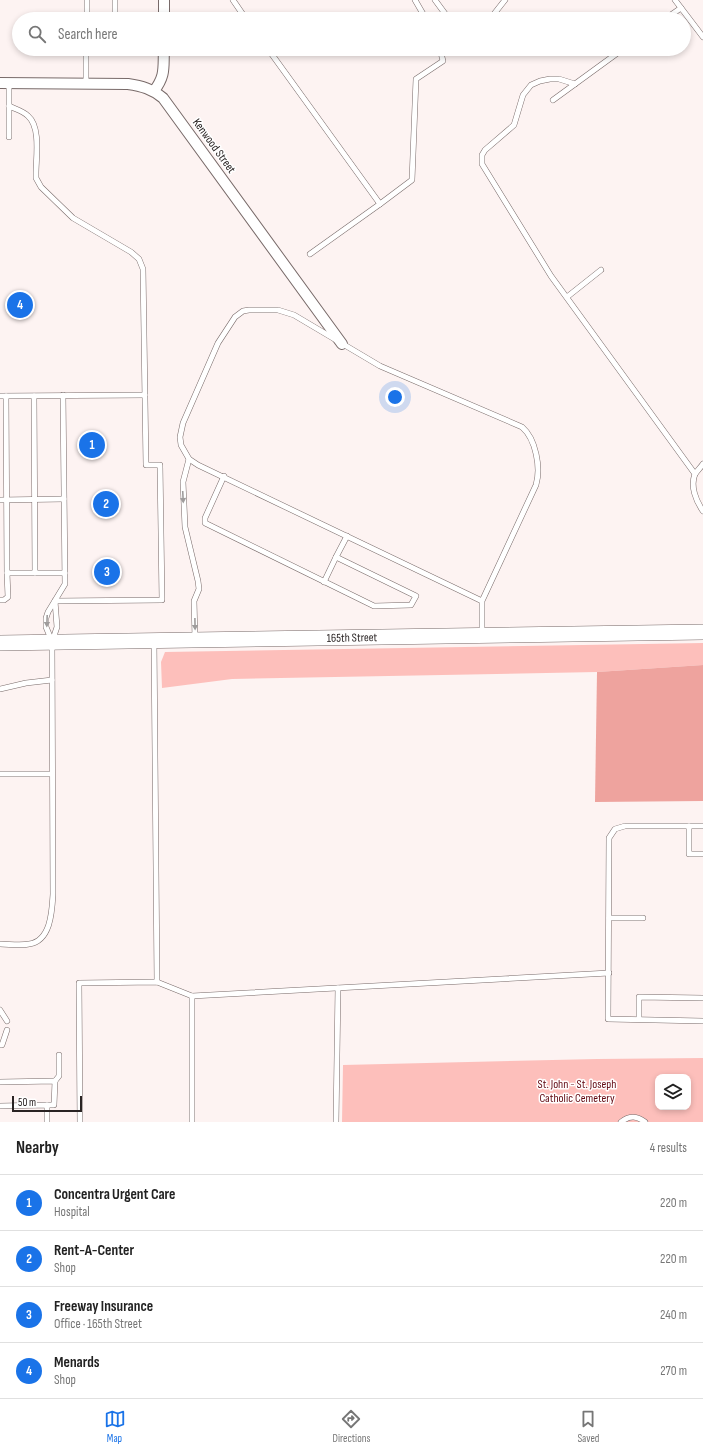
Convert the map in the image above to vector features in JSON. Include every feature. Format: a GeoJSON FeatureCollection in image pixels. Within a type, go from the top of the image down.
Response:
{"type":"FeatureCollection","features":[{"type":"Feature","properties":{"kind":"main road","name":"165th Street"},"geometry":{"type":"LineString","coordinates":[[0,643],[703,632]]}},
{"type":"Feature","properties":{"kind":"street"},"geometry":{"type":"LineString","coordinates":[[164,0],[164,12]]}},
{"type":"Feature","properties":{"kind":"street"},"geometry":{"type":"LineString","coordinates":[[154,91],[161,81],[163,74],[164,56]]}},
{"type":"Feature","properties":{"kind":"street","name":"Kenwood Street"},"geometry":{"type":"LineString","coordinates":[[4,83],[128,84],[141,86],[154,91],[163,98],[342,344]]}},
{"type":"Feature","properties":{"kind":"lane"},"geometry":{"type":"LineString","coordinates":[[87,0],[87,12]]}},
{"type":"Feature","properties":{"kind":"lane"},"geometry":{"type":"LineString","coordinates":[[115,0],[115,12]]}},
{"type":"Feature","properties":{"kind":"lane"},"geometry":{"type":"LineString","coordinates":[[233,0],[241,12]]}},
{"type":"Feature","properties":{"kind":"lane"},"geometry":{"type":"LineString","coordinates":[[415,0],[422,12]]}},
{"type":"Feature","properties":{"kind":"lane"},"geometry":{"type":"LineString","coordinates":[[435,0],[444,12]]}},
{"type":"Feature","properties":{"kind":"lane"},"geometry":{"type":"LineString","coordinates":[[496,12],[505,0]]}},
{"type":"Feature","properties":{"kind":"lane"},"geometry":{"type":"LineString","coordinates":[[675,0],[684,12]]}},
{"type":"Feature","properties":{"kind":"lane"},"geometry":{"type":"LineString","coordinates":[[675,12],[681,8]]}},
{"type":"Feature","properties":{"kind":"lane"},"geometry":{"type":"LineString","coordinates":[[691,22],[703,38]]}},
{"type":"Feature","properties":{"kind":"lane"},"geometry":{"type":"LineString","coordinates":[[86,56],[86,83]]}},
{"type":"Feature","properties":{"kind":"lane"},"geometry":{"type":"LineString","coordinates":[[273,56],[380,204]]}},
{"type":"Feature","properties":{"kind":"lane"},"geometry":{"type":"LineString","coordinates":[[310,254],[412,180],[416,80],[443,61],[442,56]]}},
{"type":"Feature","properties":{"kind":"lane"},"geometry":{"type":"LineString","coordinates":[[553,100],[613,56]]}},
{"type":"Feature","properties":{"kind":"lane"},"geometry":{"type":"LineString","coordinates":[[575,84],[550,79],[531,85],[522,95],[514,125],[485,150],[482,155],[482,164],[551,276],[696,474]]}},
{"type":"Feature","properties":{"kind":"lane"},"geometry":{"type":"LineString","coordinates":[[4,83],[9,106],[9,137]]}},
{"type":"Feature","properties":{"kind":"lane"},"geometry":{"type":"LineString","coordinates":[[9,106],[28,115],[34,124],[36,134],[36,178],[41,187],[73,218],[131,252],[142,264],[143,269],[146,465],[160,465],[162,600],[55,601]]}},
{"type":"Feature","properties":{"kind":"lane"},"geometry":{"type":"LineString","coordinates":[[566,297],[601,270]]}},
{"type":"Feature","properties":{"kind":"lane"},"geometry":{"type":"LineString","coordinates":[[482,601],[224,476],[198,465],[189,459],[180,437],[183,422],[218,343],[239,313],[249,310],[278,310],[294,315],[380,366],[522,427],[529,436],[538,459],[539,475],[536,485],[482,601],[482,636]]}},
{"type":"Feature","properties":{"kind":"lane"},"geometry":{"type":"LineString","coordinates":[[52,642],[46,627],[46,618],[65,584],[63,395]]}},
{"type":"Feature","properties":{"kind":"lane"},"geometry":{"type":"LineString","coordinates":[[0,396],[145,395]]}},
{"type":"Feature","properties":{"kind":"lane"},"geometry":{"type":"LineString","coordinates":[[0,600],[4,600],[8,597],[6,396]]}},
{"type":"Feature","properties":{"kind":"lane"},"geometry":{"type":"LineString","coordinates":[[34,396],[35,573]]}},
{"type":"Feature","properties":{"kind":"lane"},"geometry":{"type":"LineString","coordinates":[[189,459],[183,482],[186,531],[199,588],[194,601],[195,640]]}},
{"type":"Feature","properties":{"kind":"lane"},"geometry":{"type":"LineString","coordinates":[[703,464],[696,474],[694,488],[696,497],[703,511]]}},
{"type":"Feature","properties":{"kind":"lane"},"geometry":{"type":"LineString","coordinates":[[224,476],[205,518],[206,523],[374,606],[411,605],[416,596],[336,557]]}},
{"type":"Feature","properties":{"kind":"lane"},"geometry":{"type":"LineString","coordinates":[[0,500],[64,499]]}},
{"type":"Feature","properties":{"kind":"lane"},"geometry":{"type":"LineString","coordinates":[[324,582],[347,536]]}},
{"type":"Feature","properties":{"kind":"lane"},"geometry":{"type":"LineString","coordinates":[[8,573],[65,572]]}},
{"type":"Feature","properties":{"kind":"lane"},"geometry":{"type":"LineString","coordinates":[[0,944],[29,944],[37,942],[44,934],[49,924],[53,894],[52,642],[57,626],[55,601]]}},
{"type":"Feature","properties":{"kind":"lane"},"geometry":{"type":"LineString","coordinates":[[154,641],[157,982]]}},
{"type":"Feature","properties":{"kind":"lane"},"geometry":{"type":"LineString","coordinates":[[0,689],[26,683],[52,680]]}},
{"type":"Feature","properties":{"kind":"lane"},"geometry":{"type":"LineString","coordinates":[[0,774],[52,774]]}},
{"type":"Feature","properties":{"kind":"lane"},"geometry":{"type":"LineString","coordinates":[[703,826],[625,826],[615,829],[609,838],[608,1019],[703,1021]]}},
{"type":"Feature","properties":{"kind":"lane"},"geometry":{"type":"LineString","coordinates":[[689,826],[689,854],[703,854]]}},
{"type":"Feature","properties":{"kind":"lane"},"geometry":{"type":"LineString","coordinates":[[609,918],[642,918]]}},
{"type":"Feature","properties":{"kind":"lane"},"geometry":{"type":"LineString","coordinates":[[80,1122],[79,983],[157,982],[192,996],[609,973]]}},
{"type":"Feature","properties":{"kind":"lane"},"geometry":{"type":"LineString","coordinates":[[336,1122],[338,988]]}},
{"type":"Feature","properties":{"kind":"lane"},"geometry":{"type":"LineString","coordinates":[[192,996],[192,1122]]}},
{"type":"Feature","properties":{"kind":"lane"},"geometry":{"type":"LineString","coordinates":[[639,1019],[639,997],[703,998]]}},
{"type":"Feature","properties":{"kind":"lane"},"geometry":{"type":"LineString","coordinates":[[0,1011],[6,1021]]}},
{"type":"Feature","properties":{"kind":"lane"},"geometry":{"type":"LineString","coordinates":[[1,1044],[7,1030]]}},
{"type":"Feature","properties":{"kind":"lane"},"geometry":{"type":"LineString","coordinates":[[0,1106],[54,1105],[55,1081],[59,1076],[59,1055]]}},
{"type":"Feature","properties":{"kind":"lane"},"geometry":{"type":"LineString","coordinates":[[0,1082],[55,1081]]}},
{"type":"Feature","properties":{"kind":"lane"},"geometry":{"type":"LineString","coordinates":[[47,1105],[47,1122]]}},
{"type":"Feature","properties":{"kind":"lane"},"geometry":{"type":"LineString","coordinates":[[621,1122],[626,1118],[632,1117],[639,1118],[646,1122]]}},
{"type":"Feature","properties":{"kind":"green space"},"geometry":{"type":"Polygon","coordinates":[[[703,643],[703,665],[597,672],[232,679],[162,688],[161,662],[165,652],[703,643]]]}},
{"type":"Feature","properties":{"kind":"green space","name":"St. John - St. Joseph Catholic Cemetery"},"geometry":{"type":"Polygon","coordinates":[[[703,1058],[703,1122],[342,1122],[343,1065],[703,1058]]]}},
{"type":"Feature","properties":{"kind":"shaded area"},"geometry":{"type":"Polygon","coordinates":[[[703,665],[703,801],[595,802],[597,672],[703,665]]]}},
{"type":"Feature","properties":{"kind":"place","name":"Menards"},"geometry":{"type":"Point","coordinates":[20,305]}},
{"type":"Feature","properties":{"kind":"place","name":"Concentra Urgent Care"},"geometry":{"type":"Point","coordinates":[92,445]}},
{"type":"Feature","properties":{"kind":"place","name":"Rent-A-Center"},"geometry":{"type":"Point","coordinates":[106,504]}},
{"type":"Feature","properties":{"kind":"place","name":"Freeway Insurance"},"geometry":{"type":"Point","coordinates":[107,572]}}]}
